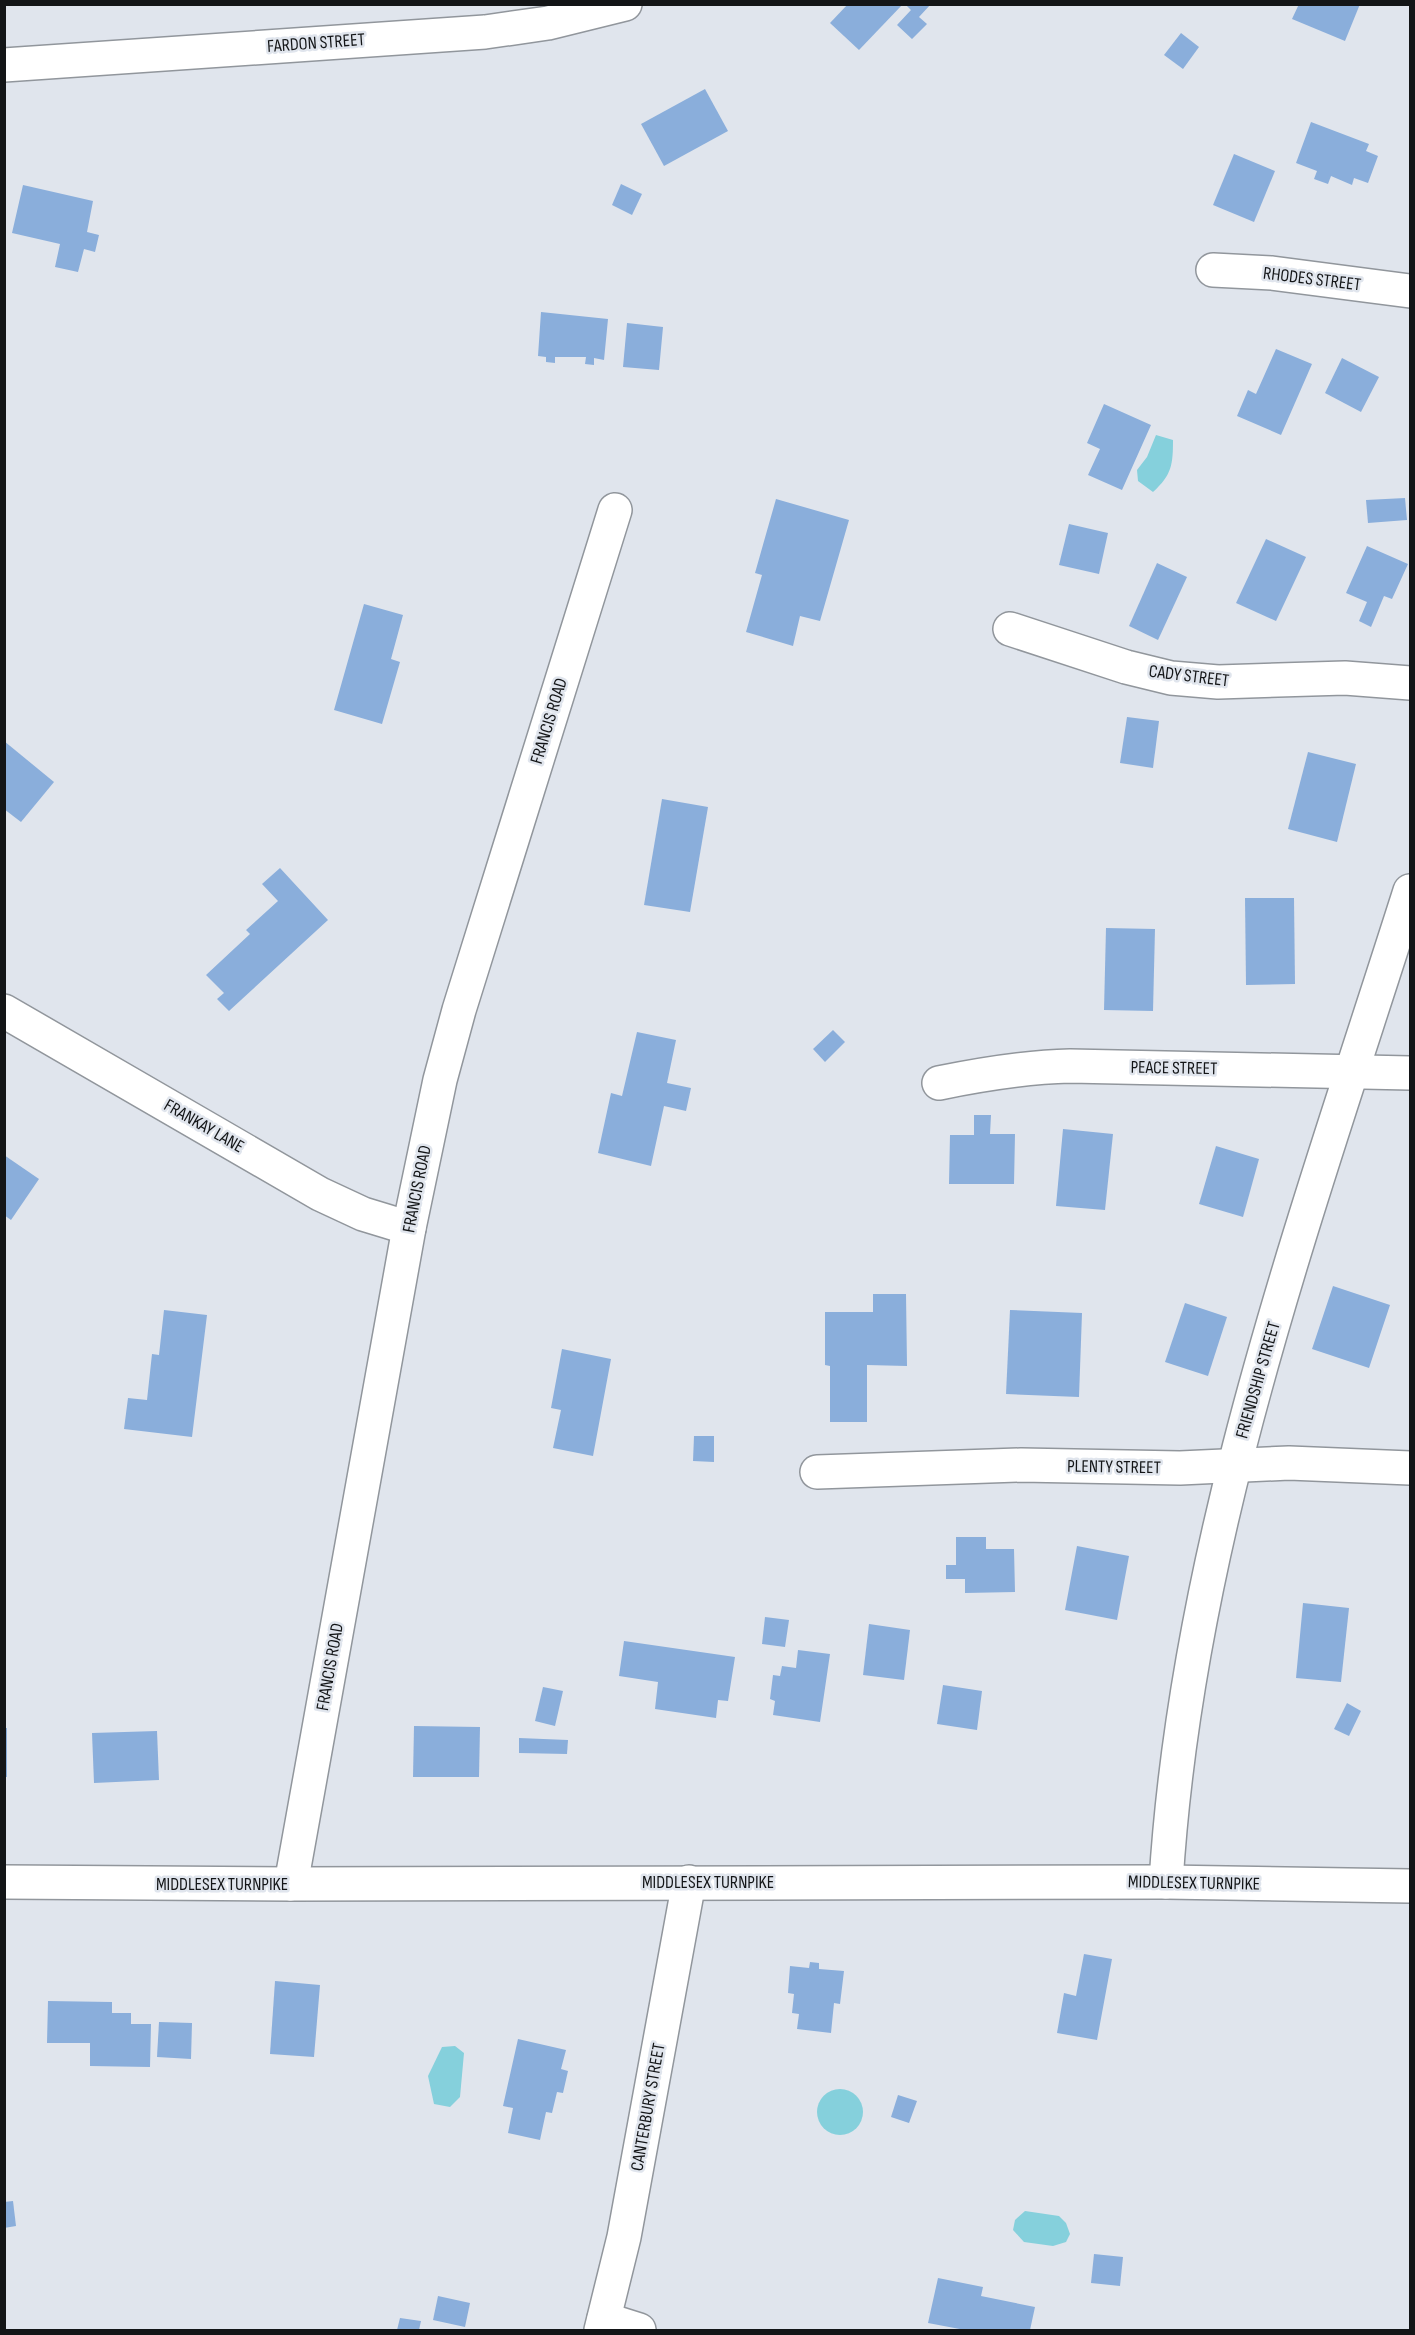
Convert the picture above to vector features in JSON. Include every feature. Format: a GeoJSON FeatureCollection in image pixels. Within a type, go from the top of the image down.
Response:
{"type":"FeatureCollection","features":[{"type":"Feature","properties":{"kind":"street","name":"FARDON STREET"},"geometry":{"type":"LineString","coordinates":[[4,64],[485,32],[548,23],[625,4]]}},
{"type":"Feature","properties":{"kind":"street","name":"RHODES STREET"},"geometry":{"type":"LineString","coordinates":[[1213,270],[1272,273],[1410,291]]}},
{"type":"Feature","properties":{"kind":"street","name":"FRANCIS ROAD"},"geometry":{"type":"LineString","coordinates":[[291,1884],[409,1228],[440,1080],[459,1010],[615,510]]}},
{"type":"Feature","properties":{"kind":"street","name":"CADY STREET"},"geometry":{"type":"LineString","coordinates":[[1010,629],[1126,667],[1171,678],[1218,682],[1345,678],[1410,682]]}},
{"type":"Feature","properties":{"kind":"street","name":"FRIENDSHIP STREET"},"geometry":{"type":"LineString","coordinates":[[1166,1882],[1170,1813],[1186,1696],[1234,1466],[1293,1259],[1410,891]]}},
{"type":"Feature","properties":{"kind":"street","name":"FRANKAY LANE"},"geometry":{"type":"LineString","coordinates":[[4,1011],[320,1194],[363,1214],[409,1228]]}},
{"type":"Feature","properties":{"kind":"street","name":"PEACE STREET"},"geometry":{"type":"LineString","coordinates":[[939,1083],[984,1073],[1028,1067],[1070,1066],[1410,1072]]}},
{"type":"Feature","properties":{"kind":"street","name":"PLENTY STREET"},"geometry":{"type":"LineString","coordinates":[[817,1472],[1021,1465],[1180,1468],[1289,1463],[1410,1468]]}},
{"type":"Feature","properties":{"kind":"street","name":"MIDDLESEX TURNPIKE"},"geometry":{"type":"LineString","coordinates":[[4,1882],[291,1884],[1166,1882],[1410,1886]]}},
{"type":"Feature","properties":{"kind":"street","name":"CANTERBURY STREET"},"geometry":{"type":"LineString","coordinates":[[602,2325],[624,2236],[689,1882]]}},
{"type":"Feature","properties":{"kind":"street"},"geometry":{"type":"LineString","coordinates":[[602,2325],[639,2331]]}},
{"type":"Feature","properties":{"kind":"water"},"geometry":{"type":"Polygon","coordinates":[[[1156,435],[1173,440],[1173,456],[1168,474],[1153,492],[1138,481],[1137,470],[1147,457],[1156,435]]]}},
{"type":"Feature","properties":{"kind":"water"},"geometry":{"type":"Polygon","coordinates":[[[455,2046],[464,2053],[460,2097],[450,2107],[434,2104],[428,2076],[442,2047],[455,2046]]]}},
{"type":"Feature","properties":{"kind":"water"},"geometry":{"type":"Polygon","coordinates":[[[840,2089],[856,2096],[863,2112],[856,2128],[840,2135],[824,2128],[817,2112],[824,2096],[840,2089]]]}},
{"type":"Feature","properties":{"kind":"water"},"geometry":{"type":"Polygon","coordinates":[[[1025,2211],[1059,2216],[1066,2223],[1070,2234],[1066,2242],[1053,2246],[1024,2242],[1013,2230],[1015,2220],[1025,2211]]]}},
{"type":"Feature","properties":{"kind":"building"},"geometry":{"type":"Polygon","coordinates":[[[848,4],[903,4],[859,50],[830,23],[848,4]]]}},
{"type":"Feature","properties":{"kind":"building"},"geometry":{"type":"Polygon","coordinates":[[[905,4],[931,4],[919,17],[927,24],[912,39],[897,25],[911,10],[905,4]]]}},
{"type":"Feature","properties":{"kind":"building"},"geometry":{"type":"Polygon","coordinates":[[[1299,4],[1360,4],[1345,41],[1292,19],[1299,4]]]}},
{"type":"Feature","properties":{"kind":"building"},"geometry":{"type":"Polygon","coordinates":[[[1181,33],[1199,47],[1183,69],[1164,55],[1181,33]]]}},
{"type":"Feature","properties":{"kind":"building"},"geometry":{"type":"Polygon","coordinates":[[[705,89],[728,131],[664,166],[641,124],[705,89]]]}},
{"type":"Feature","properties":{"kind":"building"},"geometry":{"type":"Polygon","coordinates":[[[1311,122],[1369,144],[1366,151],[1378,156],[1368,183],[1354,178],[1352,185],[1331,176],[1328,184],[1314,179],[1317,171],[1296,163],[1311,122]]]}},
{"type":"Feature","properties":{"kind":"building"},"geometry":{"type":"Polygon","coordinates":[[[1234,154],[1275,171],[1254,222],[1213,205],[1234,154]]]}},
{"type":"Feature","properties":{"kind":"building"},"geometry":{"type":"Polygon","coordinates":[[[621,184],[642,194],[632,215],[612,205],[621,184]]]}},
{"type":"Feature","properties":{"kind":"building"},"geometry":{"type":"Polygon","coordinates":[[[23,185],[93,201],[87,232],[99,235],[95,252],[84,249],[78,272],[55,267],[60,244],[12,233],[23,185]]]}},
{"type":"Feature","properties":{"kind":"building"},"geometry":{"type":"Polygon","coordinates":[[[541,312],[608,319],[604,360],[594,358],[594,365],[585,364],[586,357],[555,357],[555,363],[546,362],[546,357],[538,356],[541,312]]]}},
{"type":"Feature","properties":{"kind":"building"},"geometry":{"type":"Polygon","coordinates":[[[627,323],[663,327],[659,370],[623,367],[627,323]]]}},
{"type":"Feature","properties":{"kind":"building"},"geometry":{"type":"Polygon","coordinates":[[[1276,349],[1312,364],[1281,435],[1237,416],[1248,390],[1256,394],[1276,349]]]}},
{"type":"Feature","properties":{"kind":"building"},"geometry":{"type":"Polygon","coordinates":[[[1342,358],[1379,377],[1361,412],[1325,393],[1342,358]]]}},
{"type":"Feature","properties":{"kind":"building"},"geometry":{"type":"Polygon","coordinates":[[[1104,404],[1151,425],[1122,490],[1088,475],[1100,449],[1087,443],[1104,404]]]}},
{"type":"Feature","properties":{"kind":"building"},"geometry":{"type":"Polygon","coordinates":[[[1405,498],[1407,520],[1368,523],[1366,500],[1405,498]]]}},
{"type":"Feature","properties":{"kind":"building"},"geometry":{"type":"Polygon","coordinates":[[[776,499],[849,520],[820,621],[800,616],[793,646],[746,632],[762,575],[755,573],[776,499]]]}},
{"type":"Feature","properties":{"kind":"building"},"geometry":{"type":"Polygon","coordinates":[[[1069,524],[1108,533],[1099,574],[1059,565],[1069,524]]]}},
{"type":"Feature","properties":{"kind":"building"},"geometry":{"type":"Polygon","coordinates":[[[1266,539],[1306,557],[1276,621],[1236,603],[1266,539]]]}},
{"type":"Feature","properties":{"kind":"building"},"geometry":{"type":"Polygon","coordinates":[[[1367,546],[1408,564],[1392,599],[1384,596],[1371,627],[1359,621],[1367,602],[1346,593],[1367,546]]]}},
{"type":"Feature","properties":{"kind":"building"},"geometry":{"type":"Polygon","coordinates":[[[1157,563],[1187,577],[1158,640],[1129,626],[1157,563]]]}},
{"type":"Feature","properties":{"kind":"building"},"geometry":{"type":"Polygon","coordinates":[[[364,604],[403,615],[391,659],[400,662],[382,724],[334,710],[364,604]]]}},
{"type":"Feature","properties":{"kind":"building"},"geometry":{"type":"Polygon","coordinates":[[[1127,717],[1159,721],[1153,768],[1120,763],[1127,717]]]}},
{"type":"Feature","properties":{"kind":"building"},"geometry":{"type":"Polygon","coordinates":[[[4,741],[54,782],[21,822],[4,809],[4,741]]]}},
{"type":"Feature","properties":{"kind":"building"},"geometry":{"type":"Polygon","coordinates":[[[1308,752],[1356,764],[1337,842],[1288,829],[1308,752]]]}},
{"type":"Feature","properties":{"kind":"building"},"geometry":{"type":"Polygon","coordinates":[[[662,799],[708,807],[690,912],[644,905],[662,799]]]}},
{"type":"Feature","properties":{"kind":"building"},"geometry":{"type":"Polygon","coordinates":[[[280,868],[328,920],[229,1011],[217,999],[224,993],[206,975],[250,934],[246,930],[278,901],[262,884],[280,868]]]}},
{"type":"Feature","properties":{"kind":"building"},"geometry":{"type":"Polygon","coordinates":[[[1245,898],[1294,898],[1295,984],[1246,985],[1245,898]]]}},
{"type":"Feature","properties":{"kind":"building"},"geometry":{"type":"Polygon","coordinates":[[[1106,928],[1155,929],[1153,1011],[1104,1010],[1106,928]]]}},
{"type":"Feature","properties":{"kind":"building"},"geometry":{"type":"Polygon","coordinates":[[[833,1030],[845,1042],[825,1062],[813,1049],[833,1030]]]}},
{"type":"Feature","properties":{"kind":"building"},"geometry":{"type":"Polygon","coordinates":[[[637,1032],[676,1040],[667,1083],[691,1088],[686,1111],[664,1106],[651,1166],[598,1153],[611,1093],[622,1096],[637,1032]]]}},
{"type":"Feature","properties":{"kind":"building"},"geometry":{"type":"Polygon","coordinates":[[[974,1115],[991,1115],[990,1134],[1015,1134],[1014,1184],[949,1184],[950,1135],[974,1135],[974,1115]]]}},
{"type":"Feature","properties":{"kind":"building"},"geometry":{"type":"Polygon","coordinates":[[[1063,1129],[1113,1134],[1105,1210],[1056,1206],[1063,1129]]]}},
{"type":"Feature","properties":{"kind":"building"},"geometry":{"type":"Polygon","coordinates":[[[1216,1146],[1259,1159],[1243,1217],[1199,1204],[1216,1146]]]}},
{"type":"Feature","properties":{"kind":"building"},"geometry":{"type":"Polygon","coordinates":[[[4,1155],[39,1179],[11,1220],[4,1215],[4,1155]]]}},
{"type":"Feature","properties":{"kind":"building"},"geometry":{"type":"Polygon","coordinates":[[[1333,1286],[1390,1305],[1369,1368],[1312,1349],[1333,1286]]]}},
{"type":"Feature","properties":{"kind":"building"},"geometry":{"type":"Polygon","coordinates":[[[873,1294],[906,1294],[907,1366],[867,1365],[867,1422],[830,1422],[830,1366],[825,1365],[825,1312],[873,1312],[873,1294]]]}},
{"type":"Feature","properties":{"kind":"building"},"geometry":{"type":"Polygon","coordinates":[[[1185,1303],[1227,1317],[1208,1376],[1165,1362],[1185,1303]]]}},
{"type":"Feature","properties":{"kind":"building"},"geometry":{"type":"Polygon","coordinates":[[[164,1310],[207,1315],[192,1437],[124,1429],[128,1398],[147,1400],[152,1354],[159,1355],[164,1310]]]}},
{"type":"Feature","properties":{"kind":"building"},"geometry":{"type":"Polygon","coordinates":[[[1010,1310],[1082,1313],[1079,1397],[1006,1394],[1010,1310]]]}},
{"type":"Feature","properties":{"kind":"building"},"geometry":{"type":"Polygon","coordinates":[[[562,1349],[611,1359],[593,1456],[553,1448],[561,1410],[551,1408],[562,1349]]]}},
{"type":"Feature","properties":{"kind":"building"},"geometry":{"type":"Polygon","coordinates":[[[694,1436],[714,1436],[714,1462],[693,1461],[694,1436]]]}},
{"type":"Feature","properties":{"kind":"building"},"geometry":{"type":"Polygon","coordinates":[[[956,1537],[986,1537],[986,1549],[1014,1549],[1015,1592],[965,1593],[965,1579],[946,1579],[946,1565],[956,1565],[956,1537]]]}},
{"type":"Feature","properties":{"kind":"building"},"geometry":{"type":"Polygon","coordinates":[[[1077,1546],[1129,1556],[1117,1620],[1065,1610],[1077,1546]]]}},
{"type":"Feature","properties":{"kind":"building"},"geometry":{"type":"Polygon","coordinates":[[[1303,1603],[1349,1608],[1341,1682],[1296,1678],[1303,1603]]]}},
{"type":"Feature","properties":{"kind":"building"},"geometry":{"type":"Polygon","coordinates":[[[765,1617],[789,1620],[785,1647],[762,1644],[765,1617]]]}},
{"type":"Feature","properties":{"kind":"building"},"geometry":{"type":"Polygon","coordinates":[[[869,1624],[910,1630],[904,1680],[863,1675],[869,1624]]]}},
{"type":"Feature","properties":{"kind":"building"},"geometry":{"type":"Polygon","coordinates":[[[624,1641],[735,1657],[728,1701],[718,1700],[716,1718],[655,1709],[658,1682],[619,1676],[624,1641]]]}},
{"type":"Feature","properties":{"kind":"building"},"geometry":{"type":"Polygon","coordinates":[[[798,1650],[830,1654],[820,1722],[773,1715],[775,1701],[770,1699],[773,1675],[780,1676],[782,1666],[796,1668],[798,1650]]]}},
{"type":"Feature","properties":{"kind":"building"},"geometry":{"type":"Polygon","coordinates":[[[943,1685],[982,1691],[977,1730],[937,1724],[943,1685]]]}},
{"type":"Feature","properties":{"kind":"building"},"geometry":{"type":"Polygon","coordinates":[[[543,1687],[563,1691],[555,1726],[535,1721],[543,1687]]]}},
{"type":"Feature","properties":{"kind":"building"},"geometry":{"type":"Polygon","coordinates":[[[1347,1703],[1361,1711],[1349,1736],[1334,1729],[1347,1703]]]}},
{"type":"Feature","properties":{"kind":"building"},"geometry":{"type":"Polygon","coordinates":[[[414,1726],[480,1727],[479,1777],[413,1777],[414,1726]]]}},
{"type":"Feature","properties":{"kind":"building"},"geometry":{"type":"Polygon","coordinates":[[[4,1728],[7,1728],[7,1777],[4,1777],[4,1728]]]}},
{"type":"Feature","properties":{"kind":"building"},"geometry":{"type":"Polygon","coordinates":[[[157,1731],[159,1780],[94,1783],[92,1733],[157,1731]]]}},
{"type":"Feature","properties":{"kind":"building"},"geometry":{"type":"Polygon","coordinates":[[[519,1738],[568,1740],[567,1754],[519,1753],[519,1738]]]}},
{"type":"Feature","properties":{"kind":"building"},"geometry":{"type":"Polygon","coordinates":[[[1084,1954],[1112,1959],[1097,2040],[1057,2033],[1064,1993],[1076,1996],[1084,1954]]]}},
{"type":"Feature","properties":{"kind":"building"},"geometry":{"type":"Polygon","coordinates":[[[810,1962],[819,1963],[819,1969],[844,1971],[840,2004],[834,2003],[831,2033],[797,2029],[799,2014],[792,2013],[794,1994],[788,1993],[790,1966],[809,1968],[810,1962]]]}},
{"type":"Feature","properties":{"kind":"building"},"geometry":{"type":"Polygon","coordinates":[[[275,1981],[320,1985],[314,2057],[270,2054],[275,1981]]]}},
{"type":"Feature","properties":{"kind":"building"},"geometry":{"type":"Polygon","coordinates":[[[48,2001],[112,2002],[112,2013],[131,2013],[131,2024],[151,2024],[150,2067],[90,2066],[90,2043],[47,2043],[48,2001]]]}},
{"type":"Feature","properties":{"kind":"building"},"geometry":{"type":"Polygon","coordinates":[[[159,2022],[192,2023],[191,2059],[157,2057],[159,2022]]]}},
{"type":"Feature","properties":{"kind":"building"},"geometry":{"type":"Polygon","coordinates":[[[518,2039],[566,2050],[561,2069],[568,2071],[563,2093],[557,2092],[552,2113],[546,2112],[540,2140],[508,2133],[513,2108],[503,2106],[518,2039]]]}},
{"type":"Feature","properties":{"kind":"building"},"geometry":{"type":"Polygon","coordinates":[[[898,2095],[917,2101],[909,2123],[891,2117],[898,2095]]]}},
{"type":"Feature","properties":{"kind":"building"},"geometry":{"type":"Polygon","coordinates":[[[13,2201],[16,2226],[4,2228],[4,2202],[13,2201]]]}},
{"type":"Feature","properties":{"kind":"building"},"geometry":{"type":"Polygon","coordinates":[[[1094,2254],[1123,2257],[1120,2286],[1091,2283],[1094,2254]]]}},
{"type":"Feature","properties":{"kind":"building"},"geometry":{"type":"Polygon","coordinates":[[[938,2278],[983,2287],[981,2296],[1035,2307],[1030,2330],[965,2330],[928,2323],[938,2278]]]}},
{"type":"Feature","properties":{"kind":"building"},"geometry":{"type":"Polygon","coordinates":[[[438,2296],[470,2303],[465,2327],[433,2320],[438,2296]]]}},
{"type":"Feature","properties":{"kind":"building"},"geometry":{"type":"Polygon","coordinates":[[[400,2318],[421,2321],[419,2330],[397,2330],[400,2318]]]}}]}
